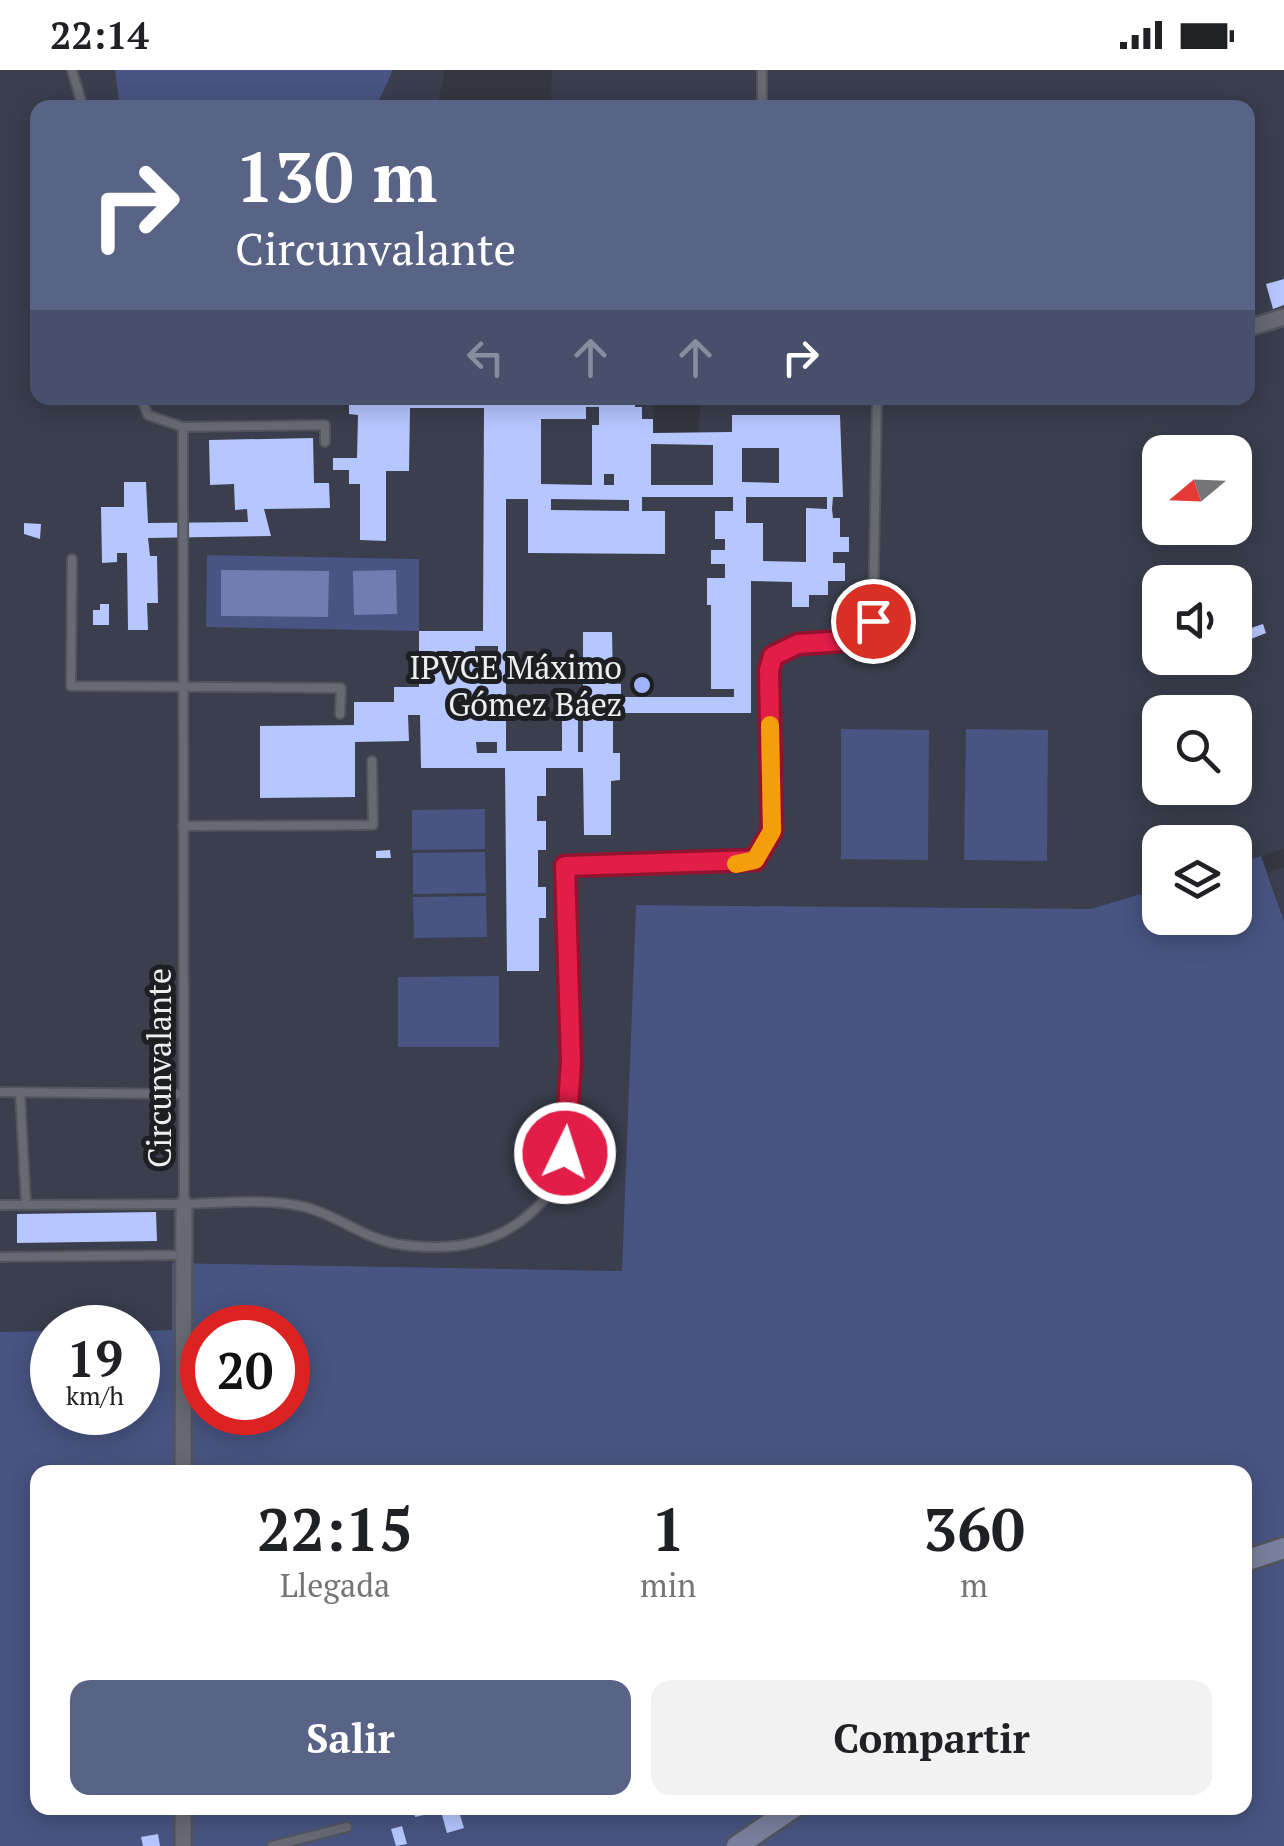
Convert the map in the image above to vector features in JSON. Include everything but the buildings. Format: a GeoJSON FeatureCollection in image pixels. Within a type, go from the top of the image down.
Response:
{"type":"FeatureCollection","features":[{"type":"Feature","properties":{"kind":"street"},"geometry":{"type":"LineString","coordinates":[[1255,326],[1284,318]]}},
{"type":"Feature","properties":{"kind":"street"},"geometry":{"type":"LineString","coordinates":[[184,1204],[184,1465]]}},
{"type":"Feature","properties":{"kind":"street"},"geometry":{"type":"LineString","coordinates":[[1252,1559],[1284,1548]]}},
{"type":"Feature","properties":{"kind":"street"},"geometry":{"type":"LineString","coordinates":[[183,1815],[183,1846]]}},
{"type":"Feature","properties":{"kind":"street"},"geometry":{"type":"LineString","coordinates":[[737,1846],[783,1815]]}},
{"type":"Feature","properties":{"kind":"lane"},"geometry":{"type":"LineString","coordinates":[[72,70],[81,100]]}},
{"type":"Feature","properties":{"kind":"lane"},"geometry":{"type":"LineString","coordinates":[[762,70],[762,100]]}},
{"type":"Feature","properties":{"kind":"lane"},"geometry":{"type":"LineString","coordinates":[[144,405],[148,415],[183,427],[325,424],[325,442]]}},
{"type":"Feature","properties":{"kind":"lane","name":"Circunvalante"},"geometry":{"type":"LineString","coordinates":[[183,427],[184,1204],[260,1202],[306,1207],[392,1243],[472,1246],[510,1231],[548,1194],[565,1153],[571,1062],[565,866],[745,864],[755,860],[770,843],[769,670],[773,656],[798,644],[859,640],[873,621],[877,405]]}},
{"type":"Feature","properties":{"kind":"lane"},"geometry":{"type":"LineString","coordinates":[[72,559],[71,686],[340,688],[340,714]]}},
{"type":"Feature","properties":{"kind":"lane"},"geometry":{"type":"LineString","coordinates":[[184,826],[373,825],[372,761]]}},
{"type":"Feature","properties":{"kind":"lane"},"geometry":{"type":"LineString","coordinates":[[0,1092],[184,1094]]}},
{"type":"Feature","properties":{"kind":"lane"},"geometry":{"type":"LineString","coordinates":[[20,1092],[26,1204]]}},
{"type":"Feature","properties":{"kind":"lane"},"geometry":{"type":"LineString","coordinates":[[0,1205],[184,1204]]}},
{"type":"Feature","properties":{"kind":"lane"},"geometry":{"type":"LineString","coordinates":[[0,1256],[184,1255]]}},
{"type":"Feature","properties":{"kind":"lane"},"geometry":{"type":"LineString","coordinates":[[272,1846],[347,1827]]}},
{"type":"Feature","properties":{"kind":"shaded area","name":"IPVCE Máximo Gómez Báez"},"geometry":{"type":"Polygon","coordinates":[[[0,70],[445,70],[439,100],[30,100],[30,405],[653,405],[654,433],[699,433],[700,405],[1255,405],[1255,100],[553,100],[552,70],[1284,70],[1284,849],[1252,859],[1252,825],[1142,825],[1142,893],[1091,909],[637,905],[623,1271],[173,1263],[172,1331],[160,1331],[160,1305],[30,1305],[30,1331],[0,1332],[0,70]]]}},
{"type":"Feature","properties":{"kind":"shaded area"},"geometry":{"type":"Polygon","coordinates":[[[115,70],[393,70],[379,100],[119,100],[115,70]]]}},
{"type":"Feature","properties":{"kind":"shaded area"},"geometry":{"type":"Polygon","coordinates":[[[207,555],[419,559],[419,631],[206,627],[207,555]]]}},
{"type":"Feature","properties":{"kind":"shaded area"},"geometry":{"type":"Polygon","coordinates":[[[221,570],[329,571],[328,617],[221,616],[221,570]]]}},
{"type":"Feature","properties":{"kind":"shaded area"},"geometry":{"type":"Polygon","coordinates":[[[396,570],[397,614],[354,615],[353,571],[396,570]]]}},
{"type":"Feature","properties":{"kind":"shaded area"},"geometry":{"type":"Polygon","coordinates":[[[841,729],[929,730],[928,860],[841,859],[841,729]]]}},
{"type":"Feature","properties":{"kind":"shaded area"},"geometry":{"type":"Polygon","coordinates":[[[966,729],[1048,730],[1047,861],[964,860],[966,729]]]}},
{"type":"Feature","properties":{"kind":"shaded area"},"geometry":{"type":"Polygon","coordinates":[[[485,809],[485,849],[412,850],[412,810],[485,809]]]}},
{"type":"Feature","properties":{"kind":"shaded area"},"geometry":{"type":"Polygon","coordinates":[[[485,852],[486,893],[413,894],[413,853],[485,852]]]}},
{"type":"Feature","properties":{"kind":"shaded area"},"geometry":{"type":"Polygon","coordinates":[[[1261,856],[1284,921],[1284,1846],[0,1846],[0,1332],[30,1331],[30,1435],[160,1435],[160,1330],[172,1330],[172,1263],[622,1271],[636,905],[1091,909],[1142,893],[1142,935],[1252,935],[1252,859],[1261,856]]]}},
{"type":"Feature","properties":{"kind":"shaded area"},"geometry":{"type":"Polygon","coordinates":[[[1284,867],[1284,921],[1268,872],[1284,867]]]}},
{"type":"Feature","properties":{"kind":"shaded area"},"geometry":{"type":"Polygon","coordinates":[[[486,896],[487,937],[414,938],[413,897],[486,896]]]}},
{"type":"Feature","properties":{"kind":"shaded area"},"geometry":{"type":"Polygon","coordinates":[[[499,976],[499,1047],[398,1047],[398,977],[499,976]]]}},
{"type":"Feature","properties":{"kind":"slow traffic"},"geometry":{"type":"LineString","coordinates":[[736,864],[755,860],[770,843],[770,725]]}},
{"type":"Feature","properties":{"kind":"place","name":"IPVCE Máximo Gómez Báez"},"geometry":{"type":"Point","coordinates":[642,685]}},
{"type":"Feature","properties":{"kind":"route"},"geometry":{"type":"LineString","coordinates":[[565,1153],[571,1062],[565,866],[745,864],[755,860],[770,843],[772,831],[769,670],[773,656],[784,647],[798,644],[859,640],[869,632],[873,621]]}}]}
